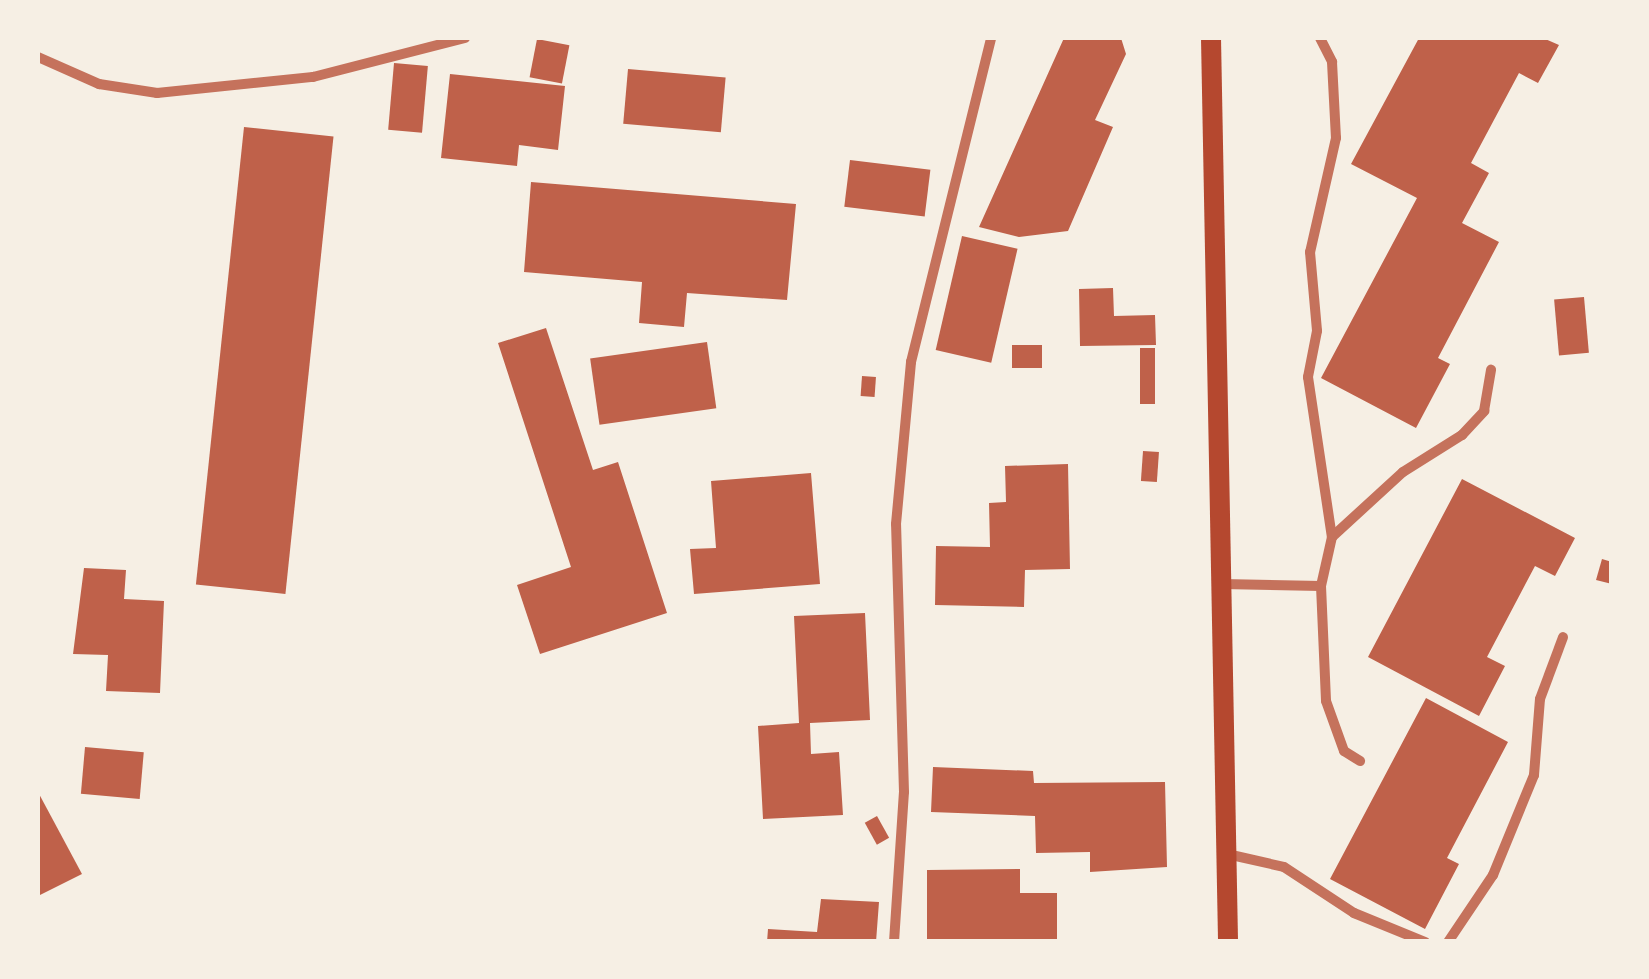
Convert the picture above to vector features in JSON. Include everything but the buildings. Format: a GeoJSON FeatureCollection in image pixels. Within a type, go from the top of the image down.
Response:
{"type":"FeatureCollection","features":[{"type":"Feature","properties":{"kind":"main road"},"geometry":{"type":"LineString","coordinates":[[1211,38],[1228,942]]}},
{"type":"Feature","properties":{"kind":"street"},"geometry":{"type":"LineString","coordinates":[[38,57],[98,84],[157,93],[313,78],[464,38]]}},
{"type":"Feature","properties":{"kind":"street"},"geometry":{"type":"LineString","coordinates":[[894,942],[904,792],[896,524],[911,362],[992,38]]}},
{"type":"Feature","properties":{"kind":"street"},"geometry":{"type":"LineString","coordinates":[[1320,38],[1332,62],[1336,138],[1310,252],[1317,331],[1308,377],[1332,537],[1321,586],[1326,701],[1344,751],[1360,762]]}},
{"type":"Feature","properties":{"kind":"street"},"geometry":{"type":"LineString","coordinates":[[1332,537],[1404,472],[1462,435],[1484,411],[1491,370]]}},
{"type":"Feature","properties":{"kind":"street"},"geometry":{"type":"LineString","coordinates":[[1222,584],[1321,586]]}},
{"type":"Feature","properties":{"kind":"street"},"geometry":{"type":"LineString","coordinates":[[1448,942],[1493,875],[1534,776],[1540,699],[1563,637]]}},
{"type":"Feature","properties":{"kind":"street"},"geometry":{"type":"LineString","coordinates":[[1227,854],[1284,868],[1354,913],[1425,942]]}}]}
